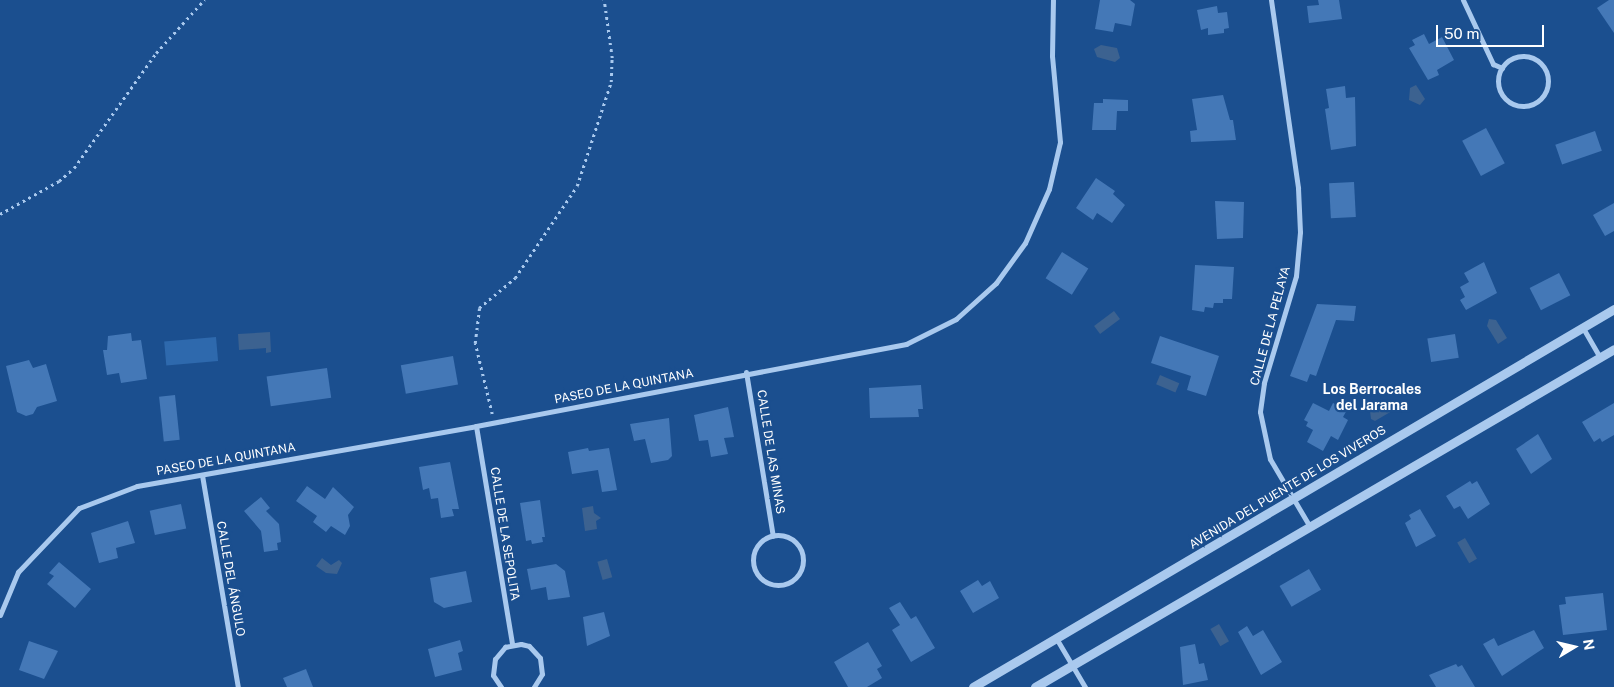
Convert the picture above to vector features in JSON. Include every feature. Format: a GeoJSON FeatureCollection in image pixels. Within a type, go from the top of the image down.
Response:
{"type":"FeatureCollection","features":[{"type":"Feature","properties":{"kind":"street","name":"PASEO DE LA QUINTANA"},"geometry":{"type":"LineString","coordinates":[[0,615],[18,572],[79,508],[137,486],[494,423],[746,372],[906,344],[956,319],[996,283],[1024,242],[1048,189],[1060,142],[1052,56],[1053,0]]}},
{"type":"Feature","properties":{"kind":"street","name":"CALLE DE LA PELAYA"},"geometry":{"type":"LineString","coordinates":[[1271,0],[1298,188],[1300,232],[1296,276],[1264,384],[1260,412],[1270,459],[1310,527]]}},
{"type":"Feature","properties":{"kind":"street"},"geometry":{"type":"LineString","coordinates":[[1463,0],[1493,64],[1502,68]]}},
{"type":"Feature","properties":{"kind":"street"},"geometry":{"type":"LineString","coordinates":[[1515,57],[1532,58],[1539,62],[1548,77],[1544,94],[1533,104],[1510,102],[1498,83],[1502,68],[1515,57]]}},
{"type":"Feature","properties":{"kind":"street","name":"AVENIDA DEL PUENTE DE LOS VIVEROS"},"geometry":{"type":"LineString","coordinates":[[972,687],[1294,500],[1614,309]]}},
{"type":"Feature","properties":{"kind":"street"},"geometry":{"type":"LineString","coordinates":[[1583,328],[1600,357]]}},
{"type":"Feature","properties":{"kind":"street"},"geometry":{"type":"LineString","coordinates":[[1035,687],[1614,349]]}},
{"type":"Feature","properties":{"kind":"street","name":"CALLE DE LAS MINAS"},"geometry":{"type":"LineString","coordinates":[[746,372],[773,536]]}},
{"type":"Feature","properties":{"kind":"street","name":"CALLE DE LA SEPOLITA"},"geometry":{"type":"LineString","coordinates":[[476,426],[512,644]]}},
{"type":"Feature","properties":{"kind":"street","name":"CALLE DEL ÁNGULO"},"geometry":{"type":"LineString","coordinates":[[202,475],[238,687]]}},
{"type":"Feature","properties":{"kind":"street"},"geometry":{"type":"LineString","coordinates":[[773,536],[789,538],[796,543],[803,558],[799,573],[786,584],[770,584],[763,580],[754,566],[753,558],[760,544],[773,536]]}},
{"type":"Feature","properties":{"kind":"street"},"geometry":{"type":"LineString","coordinates":[[1056,638],[1085,687]]}},
{"type":"Feature","properties":{"kind":"street"},"geometry":{"type":"LineString","coordinates":[[501,687],[494,675],[494,659],[505,647],[512,644],[529,646],[540,658],[542,674],[534,687]]}},
{"type":"Feature","properties":{"kind":"path"},"geometry":{"type":"LineString","coordinates":[[0,214],[59,181],[74,168],[156,53],[204,0]]}},
{"type":"Feature","properties":{"kind":"path"},"geometry":{"type":"LineString","coordinates":[[494,423],[475,343],[479,308],[515,278],[577,186],[611,82],[612,58],[604,0]]}},
{"type":"Feature","properties":{"kind":"shaded area"},"geometry":{"type":"Polygon","coordinates":[[[1101,45],[1117,48],[1120,58],[1115,62],[1097,57],[1094,49],[1101,45]]]}},
{"type":"Feature","properties":{"kind":"shaded area"},"geometry":{"type":"Polygon","coordinates":[[[1416,85],[1425,99],[1420,105],[1409,100],[1410,88],[1416,85]]]}},
{"type":"Feature","properties":{"kind":"shaded area"},"geometry":{"type":"Polygon","coordinates":[[[1114,311],[1120,319],[1100,334],[1094,326],[1114,311]]]}},
{"type":"Feature","properties":{"kind":"shaded area"},"geometry":{"type":"Polygon","coordinates":[[[1489,319],[1496,320],[1507,338],[1498,344],[1487,326],[1489,319]]]}},
{"type":"Feature","properties":{"kind":"shaded area"},"geometry":{"type":"Polygon","coordinates":[[[270,332],[271,352],[266,353],[266,348],[239,350],[238,334],[270,332]]]}},
{"type":"Feature","properties":{"kind":"shaded area"},"geometry":{"type":"Polygon","coordinates":[[[216,337],[218,361],[166,365],[164,342],[216,337]]]}},
{"type":"Feature","properties":{"kind":"shaded area"},"geometry":{"type":"Polygon","coordinates":[[[1160,375],[1179,383],[1175,392],[1156,384],[1160,375]]]}},
{"type":"Feature","properties":{"kind":"shaded area"},"geometry":{"type":"Polygon","coordinates":[[[1387,402],[1392,411],[1375,421],[1371,419],[1370,411],[1387,402]]]}},
{"type":"Feature","properties":{"kind":"shaded area"},"geometry":{"type":"Polygon","coordinates":[[[593,506],[594,513],[601,518],[596,521],[597,529],[585,531],[582,508],[593,506]]]}},
{"type":"Feature","properties":{"kind":"shaded area"},"geometry":{"type":"Polygon","coordinates":[[[1465,538],[1477,559],[1469,563],[1457,542],[1465,538]]]}},
{"type":"Feature","properties":{"kind":"shaded area"},"geometry":{"type":"Polygon","coordinates":[[[322,558],[331,565],[339,560],[342,563],[337,574],[326,573],[316,566],[322,558]]]}},
{"type":"Feature","properties":{"kind":"shaded area"},"geometry":{"type":"Polygon","coordinates":[[[607,559],[612,577],[603,580],[597,562],[607,559]]]}},
{"type":"Feature","properties":{"kind":"shaded area"},"geometry":{"type":"Polygon","coordinates":[[[1219,624],[1229,641],[1220,646],[1210,629],[1219,624]]]}},
{"type":"Feature","properties":{"kind":"building"},"geometry":{"type":"Polygon","coordinates":[[[1100,0],[1130,0],[1135,4],[1131,26],[1115,23],[1113,32],[1095,29],[1100,0]]]}},
{"type":"Feature","properties":{"kind":"building"},"geometry":{"type":"Polygon","coordinates":[[[1318,0],[1339,0],[1342,19],[1309,23],[1307,6],[1319,5],[1318,0]]]}},
{"type":"Feature","properties":{"kind":"building"},"geometry":{"type":"Polygon","coordinates":[[[1609,0],[1614,0],[1614,33],[1597,8],[1609,0]]]}},
{"type":"Feature","properties":{"kind":"building"},"geometry":{"type":"Polygon","coordinates":[[[1217,6],[1218,13],[1227,12],[1229,28],[1224,29],[1224,33],[1208,35],[1208,28],[1201,30],[1197,10],[1217,6]]]}},
{"type":"Feature","properties":{"kind":"building"},"geometry":{"type":"Polygon","coordinates":[[[1424,34],[1429,44],[1442,37],[1454,60],[1437,70],[1439,75],[1428,80],[1409,48],[1415,45],[1412,40],[1424,34]]]}},
{"type":"Feature","properties":{"kind":"building"},"geometry":{"type":"Polygon","coordinates":[[[1345,86],[1346,98],[1355,97],[1356,146],[1331,150],[1325,109],[1329,108],[1326,89],[1345,86]]]}},
{"type":"Feature","properties":{"kind":"building"},"geometry":{"type":"Polygon","coordinates":[[[1223,95],[1230,120],[1233,120],[1236,140],[1191,142],[1190,131],[1197,130],[1192,99],[1223,95]]]}},
{"type":"Feature","properties":{"kind":"building"},"geometry":{"type":"Polygon","coordinates":[[[1103,99],[1128,100],[1128,111],[1117,111],[1116,130],[1092,130],[1094,103],[1103,103],[1103,99]]]}},
{"type":"Feature","properties":{"kind":"building"},"geometry":{"type":"Polygon","coordinates":[[[1486,128],[1505,163],[1481,176],[1462,141],[1486,128]]]}},
{"type":"Feature","properties":{"kind":"building"},"geometry":{"type":"Polygon","coordinates":[[[1595,131],[1602,151],[1562,165],[1555,145],[1595,131]]]}},
{"type":"Feature","properties":{"kind":"building"},"geometry":{"type":"Polygon","coordinates":[[[1096,178],[1115,191],[1113,194],[1125,205],[1112,223],[1097,213],[1093,220],[1076,208],[1096,178]]]}},
{"type":"Feature","properties":{"kind":"building"},"geometry":{"type":"Polygon","coordinates":[[[1354,182],[1356,217],[1331,218],[1329,183],[1354,182]]]}},
{"type":"Feature","properties":{"kind":"building"},"geometry":{"type":"Polygon","coordinates":[[[1215,201],[1244,202],[1243,238],[1217,239],[1215,201]]]}},
{"type":"Feature","properties":{"kind":"building"},"geometry":{"type":"Polygon","coordinates":[[[1614,203],[1614,231],[1605,236],[1593,215],[1614,203]]]}},
{"type":"Feature","properties":{"kind":"building"},"geometry":{"type":"Polygon","coordinates":[[[1062,252],[1088,268],[1072,295],[1046,278],[1062,252]]]}},
{"type":"Feature","properties":{"kind":"building"},"geometry":{"type":"Polygon","coordinates":[[[1484,262],[1497,293],[1466,310],[1460,300],[1465,297],[1460,287],[1469,282],[1464,273],[1484,262]]]}},
{"type":"Feature","properties":{"kind":"building"},"geometry":{"type":"Polygon","coordinates":[[[1195,265],[1234,267],[1232,299],[1223,299],[1223,303],[1214,303],[1213,308],[1205,307],[1204,312],[1192,310],[1195,265]]]}},
{"type":"Feature","properties":{"kind":"building"},"geometry":{"type":"Polygon","coordinates":[[[1559,273],[1570,295],[1541,310],[1530,288],[1559,273]]]}},
{"type":"Feature","properties":{"kind":"building"},"geometry":{"type":"Polygon","coordinates":[[[1317,304],[1356,306],[1354,321],[1336,320],[1316,376],[1310,374],[1307,382],[1290,376],[1317,304]]]}},
{"type":"Feature","properties":{"kind":"building"},"geometry":{"type":"Polygon","coordinates":[[[131,333],[132,341],[141,340],[147,379],[121,383],[119,373],[107,375],[103,350],[107,350],[108,336],[131,333]]]}},
{"type":"Feature","properties":{"kind":"building"},"geometry":{"type":"Polygon","coordinates":[[[1455,334],[1459,358],[1431,362],[1427,338],[1455,334]]]}},
{"type":"Feature","properties":{"kind":"building"},"geometry":{"type":"Polygon","coordinates":[[[1160,336],[1219,356],[1206,396],[1187,390],[1191,376],[1151,363],[1160,336]]]}},
{"type":"Feature","properties":{"kind":"building"},"geometry":{"type":"Polygon","coordinates":[[[453,356],[458,385],[406,394],[401,365],[453,356]]]}},
{"type":"Feature","properties":{"kind":"building"},"geometry":{"type":"Polygon","coordinates":[[[29,360],[33,368],[46,364],[57,401],[37,407],[33,414],[26,416],[17,412],[6,366],[29,360]]]}},
{"type":"Feature","properties":{"kind":"building"},"geometry":{"type":"Polygon","coordinates":[[[327,368],[331,398],[271,406],[267,376],[327,368]]]}},
{"type":"Feature","properties":{"kind":"building"},"geometry":{"type":"Polygon","coordinates":[[[921,385],[923,409],[918,409],[919,417],[870,418],[869,388],[921,385]]]}},
{"type":"Feature","properties":{"kind":"building"},"geometry":{"type":"Polygon","coordinates":[[[175,395],[180,440],[164,441],[159,397],[175,395]]]}},
{"type":"Feature","properties":{"kind":"building"},"geometry":{"type":"Polygon","coordinates":[[[1313,403],[1329,411],[1333,403],[1347,410],[1343,417],[1348,420],[1338,440],[1331,436],[1323,451],[1307,442],[1313,430],[1306,426],[1308,422],[1304,420],[1313,403]]]}},
{"type":"Feature","properties":{"kind":"building"},"geometry":{"type":"Polygon","coordinates":[[[1614,403],[1614,435],[1602,442],[1600,438],[1594,442],[1582,422],[1614,403]]]}},
{"type":"Feature","properties":{"kind":"building"},"geometry":{"type":"Polygon","coordinates":[[[728,407],[734,437],[724,438],[728,454],[711,457],[708,440],[699,441],[694,415],[728,407]]]}},
{"type":"Feature","properties":{"kind":"building"},"geometry":{"type":"Polygon","coordinates":[[[669,418],[672,456],[668,460],[651,463],[645,439],[634,441],[630,424],[669,418]]]}},
{"type":"Feature","properties":{"kind":"building"},"geometry":{"type":"Polygon","coordinates":[[[1538,434],[1552,459],[1531,474],[1516,449],[1538,434]]]}},
{"type":"Feature","properties":{"kind":"building"},"geometry":{"type":"Polygon","coordinates":[[[588,448],[589,451],[609,448],[617,490],[602,492],[598,470],[572,474],[568,452],[588,448]]]}},
{"type":"Feature","properties":{"kind":"building"},"geometry":{"type":"Polygon","coordinates":[[[450,462],[459,509],[452,509],[454,516],[441,518],[438,498],[431,499],[429,488],[423,490],[419,467],[450,462]]]}},
{"type":"Feature","properties":{"kind":"building"},"geometry":{"type":"Polygon","coordinates":[[[1470,481],[1472,484],[1477,481],[1490,504],[1468,519],[1460,506],[1454,509],[1446,496],[1470,481]]]}},
{"type":"Feature","properties":{"kind":"building"},"geometry":{"type":"Polygon","coordinates":[[[307,486],[325,499],[333,487],[354,507],[348,515],[350,526],[345,535],[331,526],[326,532],[313,522],[317,516],[296,501],[307,486]]]}},
{"type":"Feature","properties":{"kind":"building"},"geometry":{"type":"Polygon","coordinates":[[[261,497],[270,508],[266,511],[279,524],[281,542],[277,543],[278,550],[264,552],[261,531],[244,511],[261,497]]]}},
{"type":"Feature","properties":{"kind":"building"},"geometry":{"type":"Polygon","coordinates":[[[540,500],[545,537],[542,537],[543,542],[532,544],[531,540],[526,541],[520,503],[540,500]]]}},
{"type":"Feature","properties":{"kind":"building"},"geometry":{"type":"Polygon","coordinates":[[[181,504],[186,528],[155,535],[150,511],[181,504]]]}},
{"type":"Feature","properties":{"kind":"building"},"geometry":{"type":"Polygon","coordinates":[[[1420,509],[1436,536],[1416,547],[1405,523],[1411,519],[1409,515],[1420,509]]]}},
{"type":"Feature","properties":{"kind":"building"},"geometry":{"type":"Polygon","coordinates":[[[128,521],[135,543],[116,548],[118,558],[99,563],[91,533],[128,521]]]}},
{"type":"Feature","properties":{"kind":"building"},"geometry":{"type":"Polygon","coordinates":[[[59,562],[91,589],[75,608],[47,584],[54,576],[49,573],[59,562]]]}},
{"type":"Feature","properties":{"kind":"building"},"geometry":{"type":"Polygon","coordinates":[[[556,564],[565,571],[570,597],[548,600],[546,587],[531,590],[527,569],[556,564]]]}},
{"type":"Feature","properties":{"kind":"building"},"geometry":{"type":"Polygon","coordinates":[[[1309,569],[1321,590],[1292,607],[1280,586],[1309,569]]]}},
{"type":"Feature","properties":{"kind":"building"},"geometry":{"type":"Polygon","coordinates":[[[466,571],[472,602],[444,608],[434,602],[430,578],[466,571]]]}},
{"type":"Feature","properties":{"kind":"building"},"geometry":{"type":"Polygon","coordinates":[[[978,580],[982,586],[990,581],[999,598],[973,613],[960,591],[978,580]]]}},
{"type":"Feature","properties":{"kind":"building"},"geometry":{"type":"Polygon","coordinates":[[[1603,593],[1607,630],[1563,635],[1559,605],[1566,604],[1565,597],[1603,593]]]}},
{"type":"Feature","properties":{"kind":"building"},"geometry":{"type":"Polygon","coordinates":[[[900,602],[911,619],[916,616],[935,648],[911,662],[892,630],[900,625],[889,608],[900,602]]]}},
{"type":"Feature","properties":{"kind":"building"},"geometry":{"type":"Polygon","coordinates":[[[604,612],[610,636],[587,646],[583,617],[604,612]]]}},
{"type":"Feature","properties":{"kind":"building"},"geometry":{"type":"Polygon","coordinates":[[[1247,626],[1253,636],[1263,630],[1282,662],[1261,675],[1238,632],[1247,626]]]}},
{"type":"Feature","properties":{"kind":"building"},"geometry":{"type":"Polygon","coordinates":[[[1534,630],[1544,648],[1502,676],[1483,644],[1494,638],[1498,646],[1534,630]]]}},
{"type":"Feature","properties":{"kind":"building"},"geometry":{"type":"Polygon","coordinates":[[[460,640],[463,651],[458,653],[462,670],[435,677],[428,649],[460,640]]]}},
{"type":"Feature","properties":{"kind":"building"},"geometry":{"type":"Polygon","coordinates":[[[29,641],[58,651],[44,679],[19,670],[29,641]]]}},
{"type":"Feature","properties":{"kind":"building"},"geometry":{"type":"Polygon","coordinates":[[[868,642],[882,666],[877,669],[882,678],[867,687],[848,687],[834,662],[868,642]]]}},
{"type":"Feature","properties":{"kind":"building"},"geometry":{"type":"Polygon","coordinates":[[[1195,644],[1199,664],[1204,663],[1208,680],[1183,685],[1180,647],[1195,644]]]}},
{"type":"Feature","properties":{"kind":"building"},"geometry":{"type":"Polygon","coordinates":[[[1456,664],[1458,667],[1462,665],[1475,687],[1436,687],[1429,675],[1456,664]]]}},
{"type":"Feature","properties":{"kind":"building"},"geometry":{"type":"Polygon","coordinates":[[[306,669],[313,687],[287,687],[283,678],[306,669]]]}},
{"type":"Feature","properties":{"kind":"district","name":"Los Berrocales del Jarama"},"geometry":{"type":"Point","coordinates":[1372,398]}}]}
